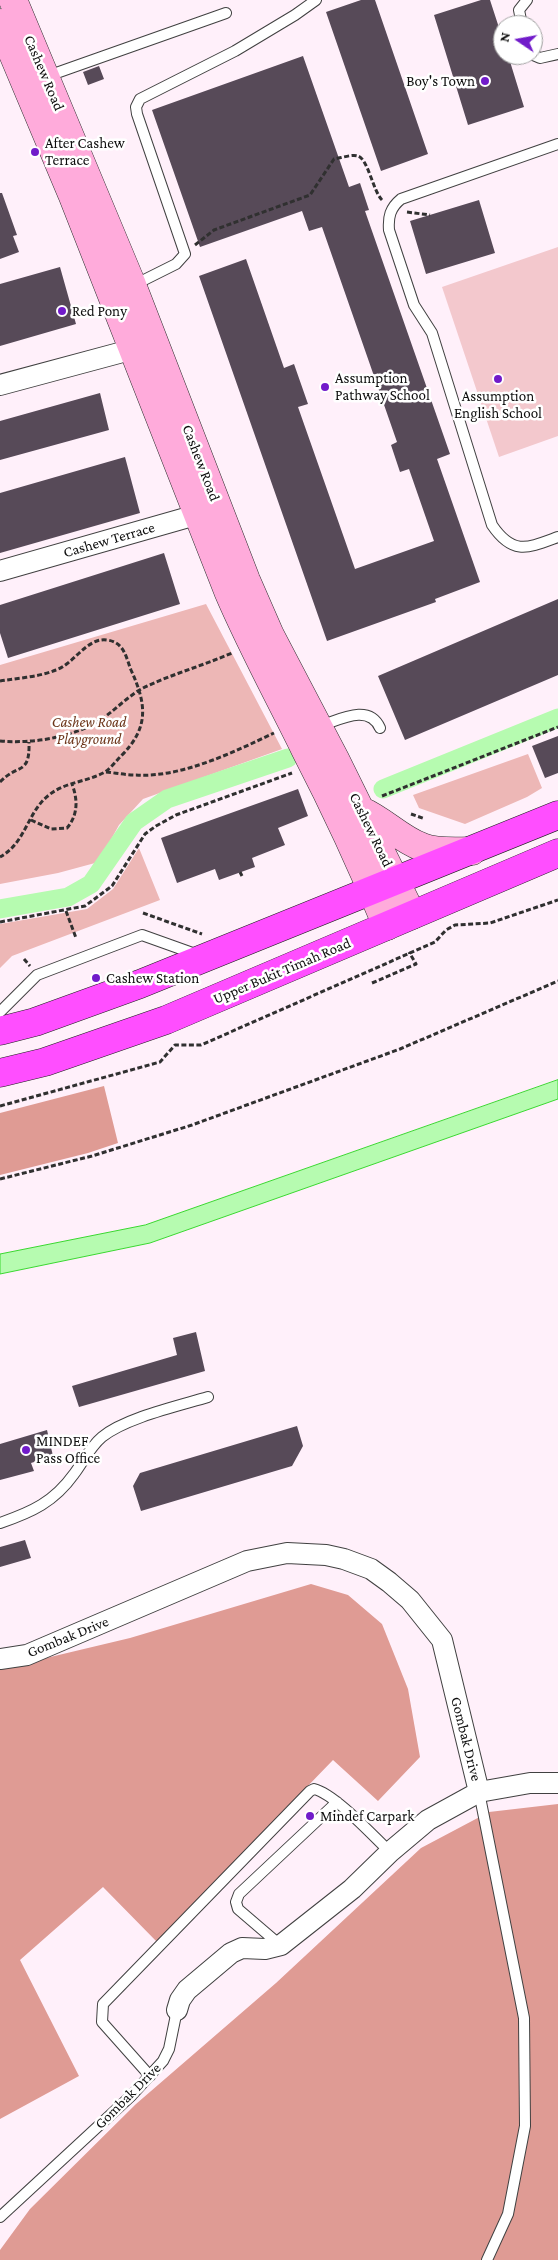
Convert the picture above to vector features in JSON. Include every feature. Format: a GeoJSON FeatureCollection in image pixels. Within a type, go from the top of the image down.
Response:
{"type":"FeatureCollection","features":[{"type":"Feature","properties":{"kind":"highway"},"geometry":{"type":"LineString","coordinates":[[0,1031],[35,1022],[140,984],[206,947],[384,886],[558,815]]}},
{"type":"Feature","properties":{"kind":"highway","name":"Upper Bukit Timah Road"},"geometry":{"type":"LineString","coordinates":[[0,1073],[45,1062],[166,1020],[558,853]]}},
{"type":"Feature","properties":{"kind":"highway"},"geometry":{"type":"LineString","coordinates":[[140,984],[161,992],[168,1009],[166,1020]]}},
{"type":"Feature","properties":{"kind":"street","name":"Cashew Road"},"geometry":{"type":"LineString","coordinates":[[13,0],[24,68],[53,146],[117,309],[143,343]]}},
{"type":"Feature","properties":{"kind":"street","name":"Cashew Road"},"geometry":{"type":"LineString","coordinates":[[0,23],[132,285],[143,343],[208,512],[246,580],[270,634],[308,749],[384,886],[412,915]]}},
{"type":"Feature","properties":{"kind":"street"},"geometry":{"type":"LineString","coordinates":[[0,385],[118,353],[143,343]]}},
{"type":"Feature","properties":{"kind":"street","name":"Cashew Terrace"},"geometry":{"type":"LineString","coordinates":[[0,571],[208,512]]}},
{"type":"Feature","properties":{"kind":"street","name":"Cashew Road"},"geometry":{"type":"LineString","coordinates":[[308,749],[371,798],[384,886],[387,926]]}},
{"type":"Feature","properties":{"kind":"street"},"geometry":{"type":"LineString","coordinates":[[371,798],[377,818],[392,830],[421,847],[436,850],[472,851]]}},
{"type":"Feature","properties":{"kind":"street","name":"Gombak Drive"},"geometry":{"type":"LineString","coordinates":[[0,1659],[27,1655],[247,1561],[287,1553],[326,1555],[344,1559],[371,1570],[410,1600],[442,1640],[479,1792],[428,1820],[390,1852],[352,1890],[281,1945],[265,1949],[242,1948],[232,1953],[187,1990],[180,2000],[177,2010]]}},
{"type":"Feature","properties":{"kind":"street"},"geometry":{"type":"LineString","coordinates":[[479,1792],[530,1783],[558,1783]]}},
{"type":"Feature","properties":{"kind":"lane"},"geometry":{"type":"LineString","coordinates":[[117,309],[121,296],[132,285],[176,264],[185,254],[137,114],[136,107],[140,99],[235,51],[296,15],[316,0]]}},
{"type":"Feature","properties":{"kind":"lane"},"geometry":{"type":"LineString","coordinates":[[520,15],[519,10],[527,0]]}},
{"type":"Feature","properties":{"kind":"lane"},"geometry":{"type":"LineString","coordinates":[[24,68],[226,13]]}},
{"type":"Feature","properties":{"kind":"lane"},"geometry":{"type":"LineString","coordinates":[[543,57],[558,54]]}},
{"type":"Feature","properties":{"kind":"lane"},"geometry":{"type":"LineString","coordinates":[[558,144],[401,199],[394,205],[388,219],[389,230],[414,305],[432,333],[492,525],[498,534],[511,544],[526,548],[558,537]]}},
{"type":"Feature","properties":{"kind":"lane"},"geometry":{"type":"LineString","coordinates":[[308,749],[361,714],[375,720],[380,728]]}},
{"type":"Feature","properties":{"kind":"lane"},"geometry":{"type":"LineString","coordinates":[[0,1012],[37,975],[142,935],[206,947]]}},
{"type":"Feature","properties":{"kind":"lane"},"geometry":{"type":"LineString","coordinates":[[0,1523],[33,1512],[53,1498],[74,1475],[101,1438],[119,1426],[208,1397]]}},
{"type":"Feature","properties":{"kind":"lane"},"geometry":{"type":"LineString","coordinates":[[150,2076],[102,2022],[103,2004],[310,1792],[314,1789],[319,1790],[337,1802],[390,1852]]}},
{"type":"Feature","properties":{"kind":"lane"},"geometry":{"type":"LineString","coordinates":[[479,1792],[524,2018],[525,2126],[508,2214],[487,2260]]}},
{"type":"Feature","properties":{"kind":"lane"},"geometry":{"type":"LineString","coordinates":[[281,1945],[238,1909],[236,1902],[239,1894],[337,1802]]}},
{"type":"Feature","properties":{"kind":"lane","name":"Gombak Drive"},"geometry":{"type":"LineString","coordinates":[[0,2217],[132,2095],[163,2061],[169,2049],[177,2010]]}},
{"type":"Feature","properties":{"kind":"path"},"geometry":{"type":"LineString","coordinates":[[185,254],[214,230],[310,195],[334,159],[356,155],[363,159],[377,195],[392,210],[430,215]]}},
{"type":"Feature","properties":{"kind":"path"},"geometry":{"type":"LineString","coordinates":[[0,681],[57,670],[90,645],[103,640],[117,643],[123,648],[140,690],[144,716],[141,730],[135,742],[105,772],[63,786],[48,795],[37,808],[21,839],[8,853],[0,857]]}},
{"type":"Feature","properties":{"kind":"path"},"geometry":{"type":"LineString","coordinates":[[0,741],[29,742],[63,736],[104,718],[140,690],[175,673],[240,650]]}},
{"type":"Feature","properties":{"kind":"path"},"geometry":{"type":"LineString","coordinates":[[371,798],[558,727]]}},
{"type":"Feature","properties":{"kind":"path"},"geometry":{"type":"LineString","coordinates":[[0,782],[28,762],[29,742]]}},
{"type":"Feature","properties":{"kind":"path"},"geometry":{"type":"LineString","coordinates":[[105,772],[138,775],[170,773],[234,752],[308,749]]}},
{"type":"Feature","properties":{"kind":"path"},"geometry":{"type":"LineString","coordinates":[[0,922],[85,906],[112,886],[145,834],[156,826],[308,749]]}},
{"type":"Feature","properties":{"kind":"path"},"geometry":{"type":"LineString","coordinates":[[31,820],[51,829],[67,828],[73,820],[77,800],[72,784]]}},
{"type":"Feature","properties":{"kind":"path"},"geometry":{"type":"LineString","coordinates":[[409,813],[425,819]]}},
{"type":"Feature","properties":{"kind":"path"},"geometry":{"type":"LineString","coordinates":[[0,1106],[160,1062],[175,1045],[201,1045],[435,942],[446,930],[455,925],[490,923],[558,900]]}},
{"type":"Feature","properties":{"kind":"path"},"geometry":{"type":"LineString","coordinates":[[66,911],[76,938]]}},
{"type":"Feature","properties":{"kind":"path"},"geometry":{"type":"LineString","coordinates":[[143,913],[206,947]]}},
{"type":"Feature","properties":{"kind":"path"},"geometry":{"type":"LineString","coordinates":[[372,983],[416,964],[409,952]]}},
{"type":"Feature","properties":{"kind":"path"},"geometry":{"type":"LineString","coordinates":[[0,1179],[92,1156],[192,1125],[400,1048],[558,980]]}},
{"type":"Feature","properties":{"kind":"green space","name":"Cashew Road Playground"},"geometry":{"type":"Polygon","coordinates":[[[206,604],[282,749],[143,799],[119,825],[102,856],[95,863],[58,873],[0,884],[0,665],[206,604]]]}},
{"type":"Feature","properties":{"kind":"green space"},"geometry":{"type":"Polygon","coordinates":[[[528,754],[542,788],[527,797],[465,824],[419,808],[413,795],[528,754]]]}},
{"type":"Feature","properties":{"kind":"green space"},"geometry":{"type":"Polygon","coordinates":[[[139,848],[160,900],[12,956],[0,968],[0,924],[87,909],[113,889],[139,848]]]}},
{"type":"Feature","properties":{"kind":"shaded area"},"geometry":{"type":"Polygon","coordinates":[[[558,247],[558,436],[499,457],[442,287],[558,247]]]}},
{"type":"Feature","properties":{"kind":"shaded area"},"geometry":{"type":"Polygon","coordinates":[[[558,1080],[558,1099],[150,1243],[0,1274],[0,1254],[145,1225],[558,1080]]]}},
{"type":"Feature","properties":{"kind":"shaded area"},"geometry":{"type":"Polygon","coordinates":[[[104,1086],[118,1143],[88,1153],[0,1175],[0,1113],[104,1086]]]}},
{"type":"Feature","properties":{"kind":"shaded area"},"geometry":{"type":"Polygon","coordinates":[[[311,1584],[348,1595],[382,1624],[408,1689],[420,1757],[378,1801],[333,1760],[157,1942],[103,1887],[20,1960],[79,2076],[0,2119],[0,1669],[130,1638],[311,1584]]]}},
{"type":"Feature","properties":{"kind":"shaded area"},"geometry":{"type":"Polygon","coordinates":[[[558,1804],[558,2260],[0,2260],[0,2250],[30,2209],[136,2104],[276,1983],[421,1848],[489,1812],[558,1804]]]}},
{"type":"Feature","properties":{"kind":"building"},"geometry":{"type":"Polygon","coordinates":[[[361,0],[375,0],[428,154],[381,171],[326,12],[361,0]]]}},
{"type":"Feature","properties":{"kind":"building","name":"Boy's Town"},"geometry":{"type":"Polygon","coordinates":[[[481,0],[490,0],[495,15],[493,15],[493,65],[511,65],[524,107],[468,125],[434,15],[481,0]]]}},
{"type":"Feature","properties":{"kind":"building"},"geometry":{"type":"Polygon","coordinates":[[[303,56],[349,187],[360,183],[369,210],[365,211],[450,454],[437,459],[480,582],[435,599],[436,602],[327,641],[199,276],[246,259],[284,368],[294,364],[308,404],[298,407],[355,569],[434,541],[409,469],[400,472],[391,445],[397,442],[322,227],[309,231],[302,211],[200,247],[152,110],[303,56]]]}},
{"type":"Feature","properties":{"kind":"building"},"geometry":{"type":"Polygon","coordinates":[[[99,66],[104,79],[88,85],[83,72],[99,66]]]}},
{"type":"Feature","properties":{"kind":"building"},"geometry":{"type":"Polygon","coordinates":[[[0,193],[2,193],[17,235],[13,236],[19,252],[0,259],[0,193]]]}},
{"type":"Feature","properties":{"kind":"building"},"geometry":{"type":"Polygon","coordinates":[[[479,200],[495,253],[426,274],[410,221],[479,200]]]}},
{"type":"Feature","properties":{"kind":"building"},"geometry":{"type":"Polygon","coordinates":[[[60,267],[76,324],[0,346],[0,284],[60,267]]]}},
{"type":"Feature","properties":{"kind":"building"},"geometry":{"type":"Polygon","coordinates":[[[100,393],[109,430],[0,460],[0,421],[100,393]]]}},
{"type":"Feature","properties":{"kind":"building"},"geometry":{"type":"Polygon","coordinates":[[[125,457],[140,513],[0,553],[0,493],[125,457]]]}},
{"type":"Feature","properties":{"kind":"building"},"geometry":{"type":"Polygon","coordinates":[[[164,553],[180,604],[8,658],[0,633],[0,605],[164,553]]]}},
{"type":"Feature","properties":{"kind":"building"},"geometry":{"type":"Polygon","coordinates":[[[558,599],[558,675],[405,740],[378,676],[558,599]]]}},
{"type":"Feature","properties":{"kind":"building"},"geometry":{"type":"Polygon","coordinates":[[[558,736],[558,773],[545,778],[532,746],[558,736]]]}},
{"type":"Feature","properties":{"kind":"building"},"geometry":{"type":"Polygon","coordinates":[[[298,789],[308,816],[278,828],[285,845],[252,858],[255,867],[219,880],[215,869],[177,883],[161,838],[298,789]]]}},
{"type":"Feature","properties":{"kind":"building"},"geometry":{"type":"Polygon","coordinates":[[[196,1332],[205,1371],[79,1407],[72,1386],[177,1355],[173,1338],[196,1332]]]}},
{"type":"Feature","properties":{"kind":"building"},"geometry":{"type":"Polygon","coordinates":[[[297,1426],[303,1446],[292,1466],[141,1511],[133,1486],[140,1473],[297,1426]]]}},
{"type":"Feature","properties":{"kind":"building","name":"MINDEF Pass Office"},"geometry":{"type":"Polygon","coordinates":[[[47,1430],[53,1456],[31,1463],[34,1471],[0,1480],[0,1444],[47,1430]]]}},
{"type":"Feature","properties":{"kind":"building"},"geometry":{"type":"Polygon","coordinates":[[[25,1540],[31,1558],[0,1567],[0,1547],[25,1540]]]}},
{"type":"Feature","properties":{"kind":"waterway"},"geometry":{"type":"LineString","coordinates":[[383,789],[558,718]]}},
{"type":"Feature","properties":{"kind":"waterway"},"geometry":{"type":"LineString","coordinates":[[0,909],[68,897],[91,884],[134,822],[167,799],[288,758]]}},
{"type":"Feature","properties":{"kind":"place","name":"Boy's Town"},"geometry":{"type":"Point","coordinates":[485,81]}},
{"type":"Feature","properties":{"kind":"place","name":"After Cashew Terrace"},"geometry":{"type":"Point","coordinates":[35,152]}},
{"type":"Feature","properties":{"kind":"place","name":"Red Pony"},"geometry":{"type":"Point","coordinates":[62,311]}},
{"type":"Feature","properties":{"kind":"place","name":"Assumption English School"},"geometry":{"type":"Point","coordinates":[498,379]}},
{"type":"Feature","properties":{"kind":"place","name":"Assumption Pathway School"},"geometry":{"type":"Point","coordinates":[325,387]}},
{"type":"Feature","properties":{"kind":"place","name":"Cashew Station"},"geometry":{"type":"Point","coordinates":[96,978]}},
{"type":"Feature","properties":{"kind":"place","name":"MINDEF Pass Office"},"geometry":{"type":"Point","coordinates":[26,1450]}},
{"type":"Feature","properties":{"kind":"place","name":"Mindef Carpark"},"geometry":{"type":"Point","coordinates":[310,1816]}}]}
